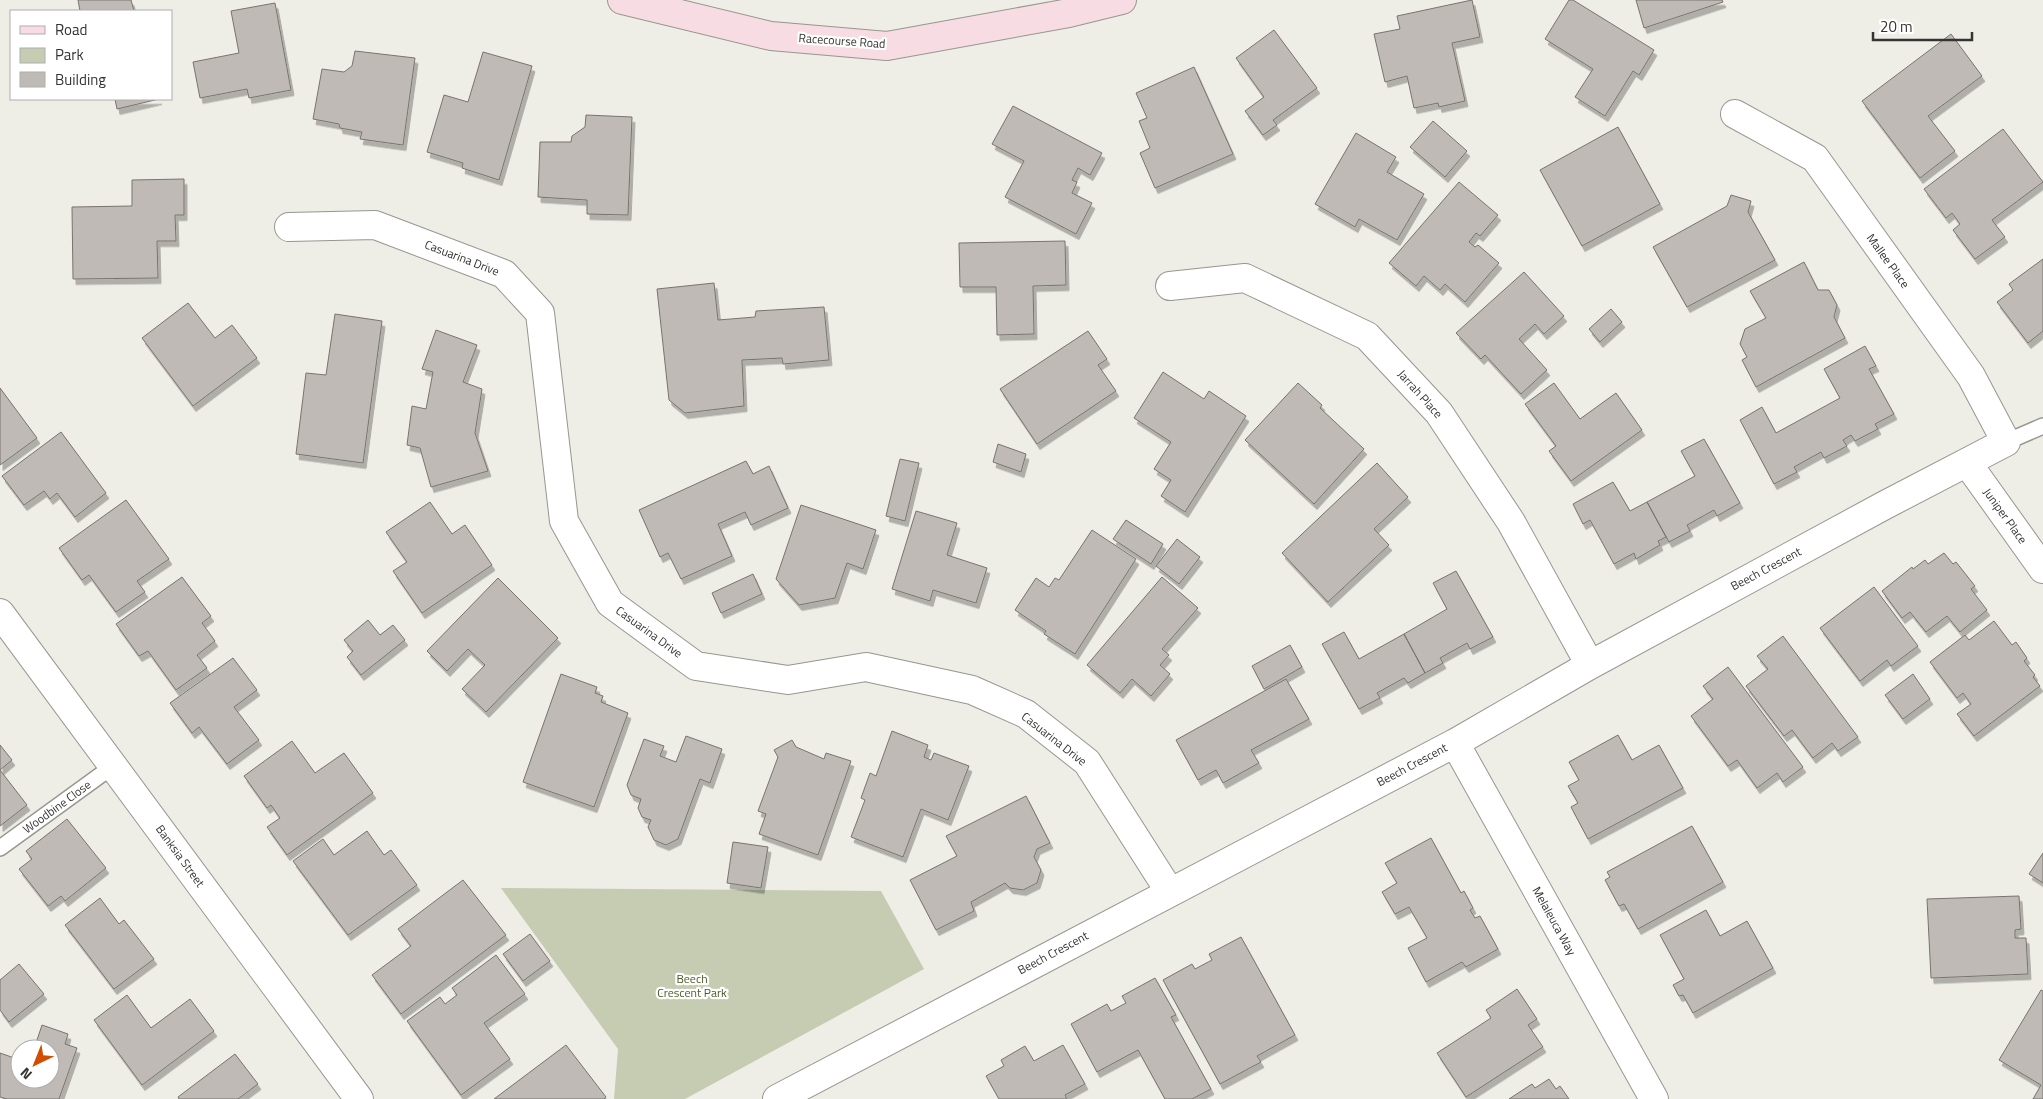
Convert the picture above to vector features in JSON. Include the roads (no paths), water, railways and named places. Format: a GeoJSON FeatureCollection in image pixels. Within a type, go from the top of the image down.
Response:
{"type":"FeatureCollection","features":[{"type":"Feature","properties":{"kind":"street","name":"Racecourse Road"},"geometry":{"type":"LineString","coordinates":[[622,0],[771,36],[888,46],[1069,13],[1122,0]]}},
{"type":"Feature","properties":{"kind":"street","name":"Mallee Place"},"geometry":{"type":"LineString","coordinates":[[1735,114],[1815,158],[1971,376],[2006,442]]}},
{"type":"Feature","properties":{"kind":"street","name":"Casuarina Drive"},"geometry":{"type":"LineString","coordinates":[[289,227],[375,225],[504,274],[540,313],[564,522],[610,603],[696,666],[788,680],[866,667],[972,690],[1026,714],[1087,762],[1170,892]]}},
{"type":"Feature","properties":{"kind":"street","name":"Jarrah Place"},"geometry":{"type":"LineString","coordinates":[[1170,286],[1246,278],[1367,336],[1439,413],[1510,522],[1590,665]]}},
{"type":"Feature","properties":{"kind":"street","name":"Beech Crescent"},"geometry":{"type":"LineString","coordinates":[[778,1099],[1455,743],[1590,665],[1885,505],[1968,464],[2006,442]]}},
{"type":"Feature","properties":{"kind":"street","name":"Juniper Place"},"geometry":{"type":"LineString","coordinates":[[1968,464],[2043,568]]}},
{"type":"Feature","properties":{"kind":"street","name":"Banksia Street"},"geometry":{"type":"LineString","coordinates":[[0,613],[359,1099]]}},
{"type":"Feature","properties":{"kind":"street","name":"Melaleuca Way"},"geometry":{"type":"LineString","coordinates":[[1455,743],[1654,1099]]}},
{"type":"Feature","properties":{"kind":"lane","name":"Beech Crescent"},"geometry":{"type":"LineString","coordinates":[[2006,442],[2043,426]]}},
{"type":"Feature","properties":{"kind":"lane","name":"Woodbine Close"},"geometry":{"type":"LineString","coordinates":[[0,848],[113,766]]}},
{"type":"Feature","properties":{"kind":"park label","name":"Beech Crescent Park"},"geometry":{"type":"Point","coordinates":[692,986]}}]}
